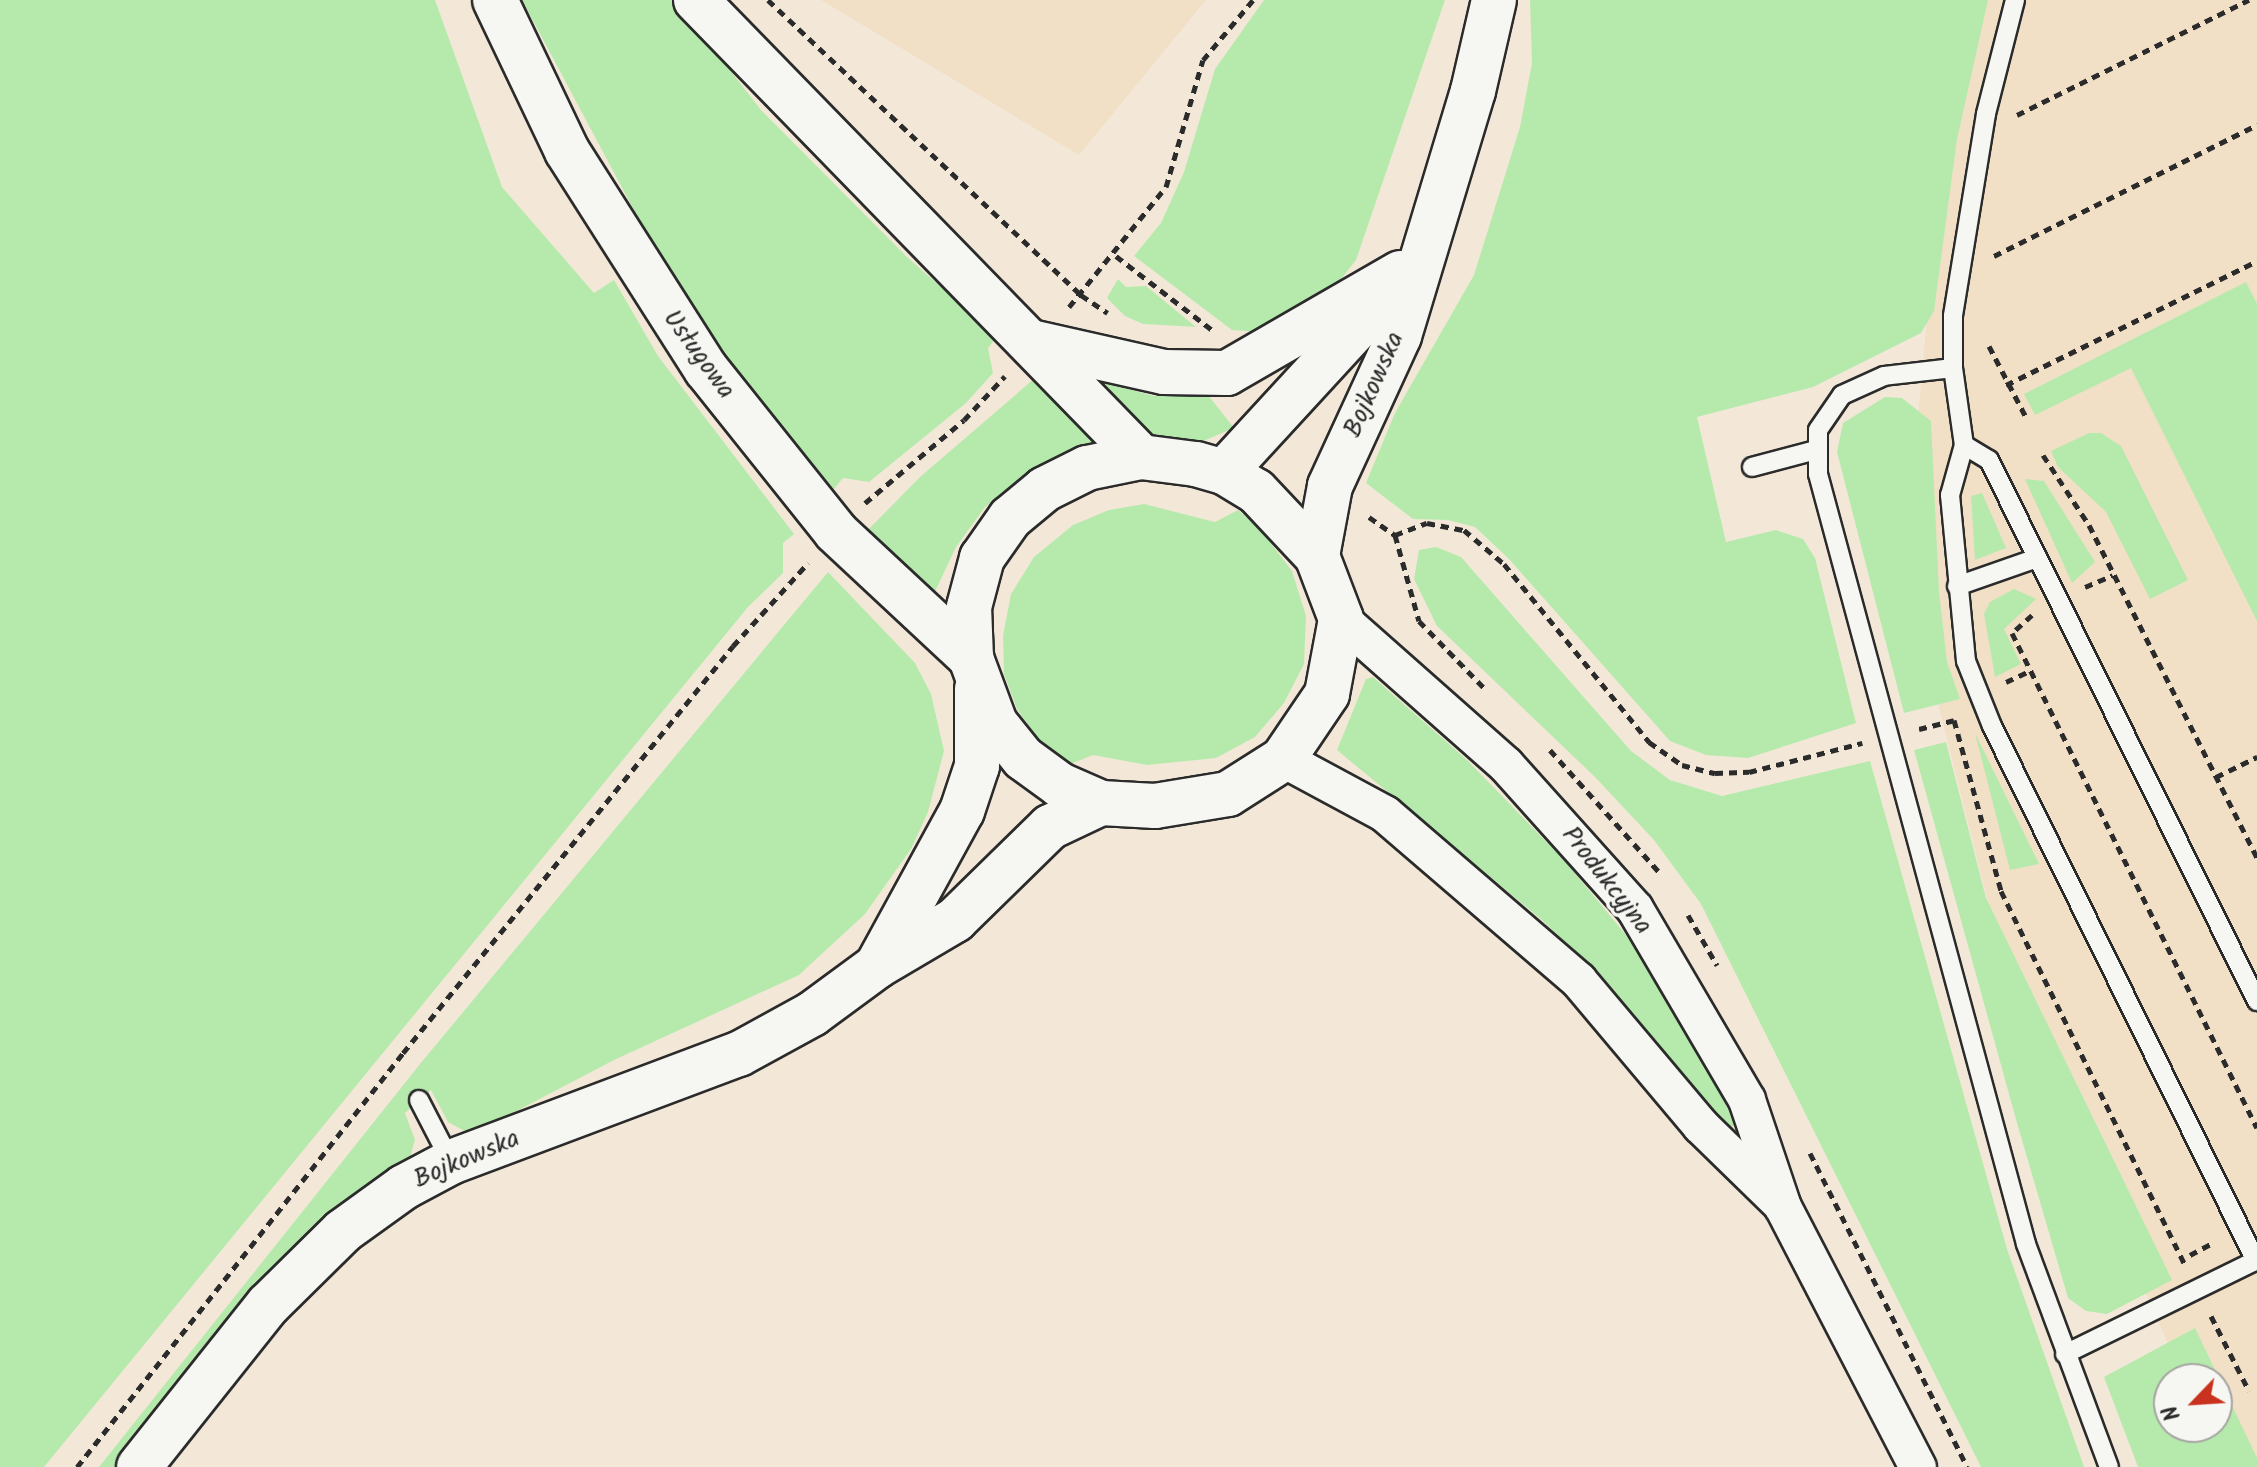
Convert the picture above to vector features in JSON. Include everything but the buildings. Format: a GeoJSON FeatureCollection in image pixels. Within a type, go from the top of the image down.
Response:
{"type":"FeatureCollection","features":[{"type":"Feature","properties":{"kind":"street","name":"Usługowa"},"geometry":{"type":"LineString","coordinates":[[495,0],[567,151],[667,314],[836,532],[974,670]]}},
{"type":"Feature","properties":{"kind":"street"},"geometry":{"type":"LineString","coordinates":[[696,0],[790,102],[1035,343],[1141,457],[1224,472],[1256,491],[1317,556],[1341,619],[1327,694],[1283,759],[1228,794],[1155,806],[1101,803],[1060,785],[1023,758],[995,723],[974,670]]}},
{"type":"Feature","properties":{"kind":"street","name":"Bojkowska"},"geometry":{"type":"LineString","coordinates":[[1317,556],[1330,486],[1399,336],[1437,213],[1494,0]]}},
{"type":"Feature","properties":{"kind":"street","name":"Bojkowska"},"geometry":{"type":"LineString","coordinates":[[1224,472],[1368,320],[1437,213]]}},
{"type":"Feature","properties":{"kind":"street"},"geometry":{"type":"LineString","coordinates":[[1035,343],[1164,372],[1227,373],[1400,273]]}},
{"type":"Feature","properties":{"kind":"street","name":"Bojkowska"},"geometry":{"type":"LineString","coordinates":[[877,966],[962,811],[977,766],[969,607],[982,558],[1010,518],[1045,489],[1087,468],[1141,457]]}},
{"type":"Feature","properties":{"kind":"street","name":"Produkcyjna"},"geometry":{"type":"LineString","coordinates":[[1341,619],[1506,765],[1635,909],[1747,1100],[1783,1207],[1918,1467]]}},
{"type":"Feature","properties":{"kind":"street","name":"Produkcyjna"},"geometry":{"type":"LineString","coordinates":[[1283,759],[1385,814],[1579,981],[1701,1126],[1783,1207]]}},
{"type":"Feature","properties":{"kind":"street","name":"Bojkowska"},"geometry":{"type":"LineString","coordinates":[[139,1467],[268,1305],[343,1231],[404,1187],[451,1162],[739,1054],[812,1014],[877,966],[955,920],[1050,827],[1101,803]]}},
{"type":"Feature","properties":{"kind":"lane"},"geometry":{"type":"LineString","coordinates":[[2015,0],[1975,176],[1953,316],[1953,368],[1964,445],[1950,495],[1966,661],[1986,711],[2256,1260],[2065,1354]]}},
{"type":"Feature","properties":{"kind":"lane"},"geometry":{"type":"LineString","coordinates":[[1953,368],[1884,376],[1842,395],[1818,430],[1816,450],[1888,736],[2026,1244],[2109,1467]]}},
{"type":"Feature","properties":{"kind":"lane"},"geometry":{"type":"LineString","coordinates":[[1964,445],[1989,460],[2257,1001]]}},
{"type":"Feature","properties":{"kind":"lane"},"geometry":{"type":"LineString","coordinates":[[1752,467],[1816,450]]}},
{"type":"Feature","properties":{"kind":"lane"},"geometry":{"type":"LineString","coordinates":[[1957,586],[2037,558]]}},
{"type":"Feature","properties":{"kind":"lane"},"geometry":{"type":"LineString","coordinates":[[419,1100],[451,1162]]}},
{"type":"Feature","properties":{"kind":"path"},"geometry":{"type":"LineString","coordinates":[[768,0],[1081,295]]}},
{"type":"Feature","properties":{"kind":"path"},"geometry":{"type":"LineString","coordinates":[[77,1467],[713,670],[836,532],[886,482],[964,420],[1116,256],[1166,187],[1203,60],[1253,0]]}},
{"type":"Feature","properties":{"kind":"path"},"geometry":{"type":"LineString","coordinates":[[2016,115],[2249,0]]}},
{"type":"Feature","properties":{"kind":"path"},"geometry":{"type":"LineString","coordinates":[[1993,256],[2257,125]]}},
{"type":"Feature","properties":{"kind":"path"},"geometry":{"type":"LineString","coordinates":[[1116,256],[1204,320],[1217,337]]}},
{"type":"Feature","properties":{"kind":"path"},"geometry":{"type":"LineString","coordinates":[[2006,385],[2257,261]]}},
{"type":"Feature","properties":{"kind":"path"},"geometry":{"type":"LineString","coordinates":[[1989,346],[2006,385],[2027,419]]}},
{"type":"Feature","properties":{"kind":"path"},"geometry":{"type":"LineString","coordinates":[[2043,455],[2089,525],[2257,858]]}},
{"type":"Feature","properties":{"kind":"path"},"geometry":{"type":"LineString","coordinates":[[1395,535],[1427,523],[1464,530],[1504,564],[1649,742],[1682,765],[1715,773],[1749,772],[1954,720],[2001,891],[2249,1391]]}},
{"type":"Feature","properties":{"kind":"path"},"geometry":{"type":"LineString","coordinates":[[2077,591],[2113,575]]}},
{"type":"Feature","properties":{"kind":"path"},"geometry":{"type":"LineString","coordinates":[[2041,607],[2012,633],[2257,1128]]}},
{"type":"Feature","properties":{"kind":"path"},"geometry":{"type":"LineString","coordinates":[[1998,686],[2030,671]]}},
{"type":"Feature","properties":{"kind":"path"},"geometry":{"type":"LineString","coordinates":[[2216,777],[2257,757]]}},
{"type":"Feature","properties":{"kind":"path"},"geometry":{"type":"LineString","coordinates":[[2182,1259],[2221,1239]]}},
{"type":"Feature","properties":{"kind":"shaded area"},"geometry":{"type":"Polygon","coordinates":[[[821,0],[1206,0],[1079,155],[821,0]]]}},
{"type":"Feature","properties":{"kind":"shaded area"},"geometry":{"type":"Polygon","coordinates":[[[1978,0],[2257,0],[2257,1467],[2233,1443],[2233,1363],[2177,1363],[2010,990],[1938,703],[1915,451],[1927,317],[1978,0]]]}},
{"type":"Feature","properties":{"kind":"green space"},"geometry":{"type":"Polygon","coordinates":[[[0,0],[435,0],[502,187],[594,293],[614,280],[658,356],[794,534],[783,543],[783,573],[748,607],[44,1467],[0,1467],[0,0]]]}},
{"type":"Feature","properties":{"kind":"green space"},"geometry":{"type":"Polygon","coordinates":[[[522,0],[675,0],[761,110],[907,257],[997,337],[988,348],[993,373],[966,403],[869,482],[843,478],[834,489],[783,439],[743,388],[676,289],[522,0]]]}},
{"type":"Feature","properties":{"kind":"green space"},"geometry":{"type":"Polygon","coordinates":[[[1264,0],[1445,0],[1356,260],[1330,293],[1257,344],[1249,331],[1232,330],[1134,256],[1161,223],[1184,172],[1215,69],[1264,0]]]}},
{"type":"Feature","properties":{"kind":"green space"},"geometry":{"type":"Polygon","coordinates":[[[1530,0],[1988,0],[1957,139],[1934,311],[1921,333],[1813,387],[1697,417],[1726,542],[1776,530],[1803,539],[1815,558],[1856,723],[1748,758],[1706,755],[1670,741],[1508,558],[1475,527],[1448,520],[1413,519],[1366,483],[1395,413],[1474,275],[1520,127],[1532,63],[1530,0]]]}},
{"type":"Feature","properties":{"kind":"green space"},"geometry":{"type":"Polygon","coordinates":[[[1118,279],[1126,287],[1146,286],[1196,327],[1143,324],[1125,316],[1107,298],[1118,279]]]}},
{"type":"Feature","properties":{"kind":"green space"},"geometry":{"type":"Polygon","coordinates":[[[2246,282],[2257,304],[2257,621],[2131,368],[2035,415],[2024,394],[2246,282]]]}},
{"type":"Feature","properties":{"kind":"green space"},"geometry":{"type":"Polygon","coordinates":[[[1085,377],[1154,396],[1208,395],[1234,428],[1201,442],[1140,437],[1085,377]]]}},
{"type":"Feature","properties":{"kind":"green space"},"geometry":{"type":"Polygon","coordinates":[[[1035,378],[1105,443],[1066,453],[1027,474],[985,507],[956,547],[931,600],[863,535],[920,477],[1035,378]]]}},
{"type":"Feature","properties":{"kind":"green space"},"geometry":{"type":"Polygon","coordinates":[[[1885,397],[1902,398],[1931,421],[1939,592],[1947,662],[1960,699],[1904,713],[1837,452],[1843,423],[1885,397]]]}},
{"type":"Feature","properties":{"kind":"green space"},"geometry":{"type":"Polygon","coordinates":[[[2089,433],[2101,433],[2121,446],[2188,580],[2150,599],[2106,512],[2058,467],[2051,451],[2089,433]]]}},
{"type":"Feature","properties":{"kind":"green space"},"geometry":{"type":"Polygon","coordinates":[[[2025,479],[2044,481],[2095,562],[2072,583],[2025,479]]]}},
{"type":"Feature","properties":{"kind":"green space"},"geometry":{"type":"Polygon","coordinates":[[[1982,493],[2006,548],[1975,560],[1971,496],[1982,493]]]}},
{"type":"Feature","properties":{"kind":"green space"},"geometry":{"type":"Polygon","coordinates":[[[1144,504],[1215,522],[1238,510],[1260,529],[1292,571],[1306,616],[1304,664],[1284,703],[1255,737],[1216,758],[1147,765],[1093,755],[1068,765],[1044,747],[1017,709],[1004,674],[1003,636],[1011,594],[1034,557],[1073,525],[1109,510],[1144,504]]]}},
{"type":"Feature","properties":{"kind":"green space"},"geometry":{"type":"Polygon","coordinates":[[[1436,547],[1461,557],[1631,751],[1670,780],[1722,796],[1870,761],[2007,1249],[2084,1467],[1981,1467],[1701,904],[1654,840],[1595,777],[1437,626],[1414,579],[1419,550],[1436,547]]]}},
{"type":"Feature","properties":{"kind":"green space"},"geometry":{"type":"Polygon","coordinates":[[[828,572],[915,663],[931,694],[944,751],[928,812],[911,849],[865,914],[799,975],[614,1060],[486,1127],[466,1132],[448,1122],[431,1090],[405,1113],[415,1140],[410,1157],[258,1291],[117,1467],[99,1467],[420,1064],[828,572]]]}},
{"type":"Feature","properties":{"kind":"green space"},"geometry":{"type":"Polygon","coordinates":[[[2014,589],[2036,599],[2004,629],[2021,664],[1995,677],[1984,614],[1990,602],[2014,589]]]}},
{"type":"Feature","properties":{"kind":"green space"},"geometry":{"type":"Polygon","coordinates":[[[1373,677],[1467,760],[1564,860],[1626,935],[1673,1001],[1736,1125],[1728,1128],[1617,995],[1542,920],[1337,750],[1366,679],[1373,677]]]}},
{"type":"Feature","properties":{"kind":"green space"},"geometry":{"type":"Polygon","coordinates":[[[1975,733],[2039,864],[2010,870],[1975,733]]]}},
{"type":"Feature","properties":{"kind":"green space"},"geometry":{"type":"Polygon","coordinates":[[[1946,742],[1986,898],[2172,1280],[2107,1314],[2086,1311],[2068,1298],[2017,1123],[1914,750],[1946,742]]]}},
{"type":"Feature","properties":{"kind":"green space"},"geometry":{"type":"Polygon","coordinates":[[[2195,1328],[2212,1363],[2153,1363],[2153,1443],[2233,1443],[2233,1408],[2257,1458],[2257,1467],[2138,1467],[2104,1377],[2195,1328]]]}}]}
